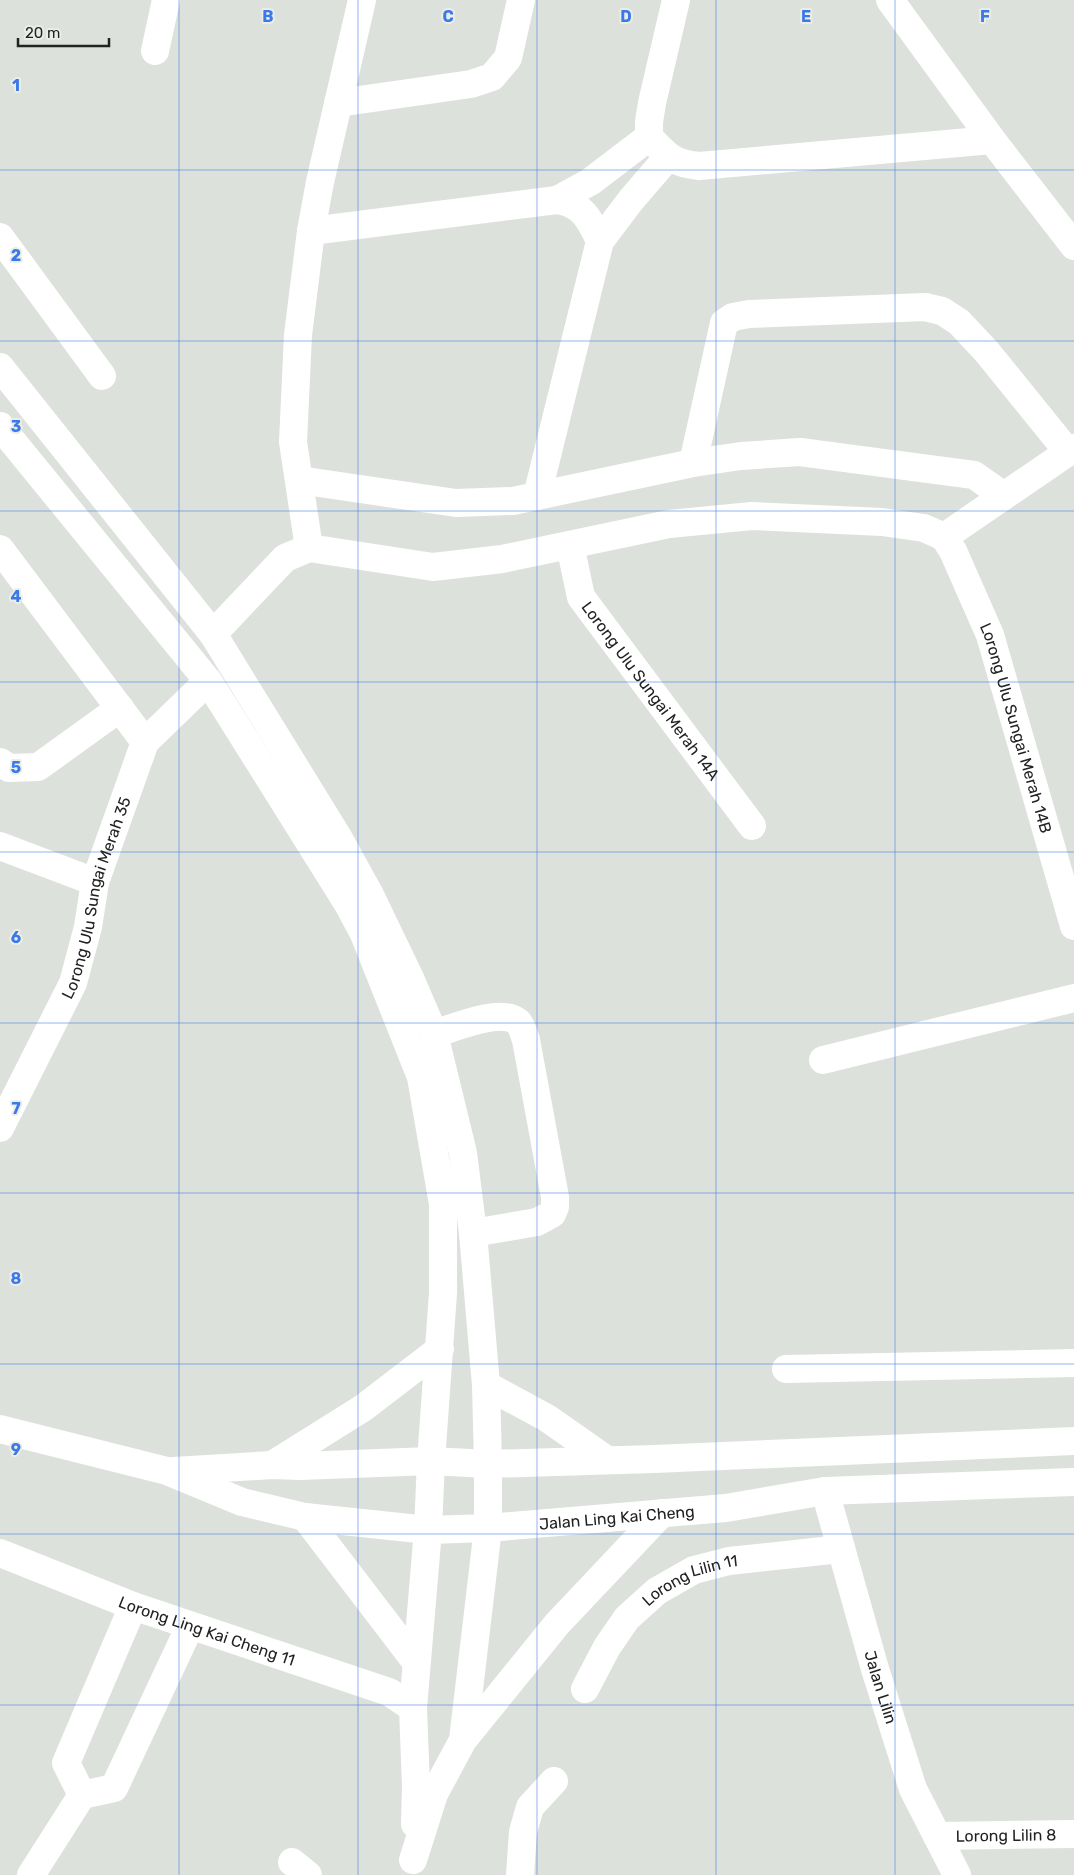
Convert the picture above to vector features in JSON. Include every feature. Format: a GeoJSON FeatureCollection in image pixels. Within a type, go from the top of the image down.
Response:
{"type":"FeatureCollection","features":[{"type":"Feature","properties":{"kind":"street"},"geometry":{"type":"LineString","coordinates":[[155,51],[166,0]]}},
{"type":"Feature","properties":{"kind":"street"},"geometry":{"type":"LineString","coordinates":[[310,548],[293,442],[298,335],[311,231],[362,0]]}},
{"type":"Feature","properties":{"kind":"street"},"geometry":{"type":"LineString","coordinates":[[338,103],[471,84],[492,77],[508,58],[521,0]]}},
{"type":"Feature","properties":{"kind":"street"},"geometry":{"type":"LineString","coordinates":[[676,0],[652,104],[649,137],[668,157],[683,164],[699,166],[992,140]]}},
{"type":"Feature","properties":{"kind":"street"},"geometry":{"type":"LineString","coordinates":[[890,0],[992,140],[1074,246]]}},
{"type":"Feature","properties":{"kind":"street"},"geometry":{"type":"LineString","coordinates":[[557,200],[586,185],[649,137]]}},
{"type":"Feature","properties":{"kind":"street"},"geometry":{"type":"LineString","coordinates":[[537,496],[600,242],[631,200],[668,157]]}},
{"type":"Feature","properties":{"kind":"street"},"geometry":{"type":"LineString","coordinates":[[311,231],[557,200],[570,202],[590,219],[600,242]]}},
{"type":"Feature","properties":{"kind":"street"},"geometry":{"type":"LineString","coordinates":[[0,237],[102,376]]}},
{"type":"Feature","properties":{"kind":"street"},"geometry":{"type":"LineString","coordinates":[[213,634],[285,558],[310,548],[433,567],[502,559],[669,524],[752,516],[882,522],[924,528],[944,537],[1071,450],[959,322],[942,311],[924,307],[749,314],[733,317],[724,324],[693,463]]}},
{"type":"Feature","properties":{"kind":"street"},"geometry":{"type":"LineString","coordinates":[[0,367],[213,634],[338,837],[370,895],[410,978],[434,1034],[463,1153],[473,1233],[486,1385],[488,1528],[463,1740]]}},
{"type":"Feature","properties":{"kind":"street"},"geometry":{"type":"LineString","coordinates":[[0,426],[208,681],[348,904],[364,934],[421,1077],[443,1204],[443,1293],[428,1530],[413,1708],[416,1786],[413,1868]]}},
{"type":"Feature","properties":{"kind":"street"},"geometry":{"type":"LineString","coordinates":[[299,480],[456,503],[513,501],[693,463],[741,456],[800,452],[974,475],[1004,496]]}},
{"type":"Feature","properties":{"kind":"street","name":"Lorong Ulu Sungai Merah 14B"},"geometry":{"type":"LineString","coordinates":[[944,537],[953,550],[990,635],[1074,926]]}},
{"type":"Feature","properties":{"kind":"street","name":"Lorong Ulu Sungai Merah 14A"},"geometry":{"type":"LineString","coordinates":[[570,545],[580,597],[752,826]]}},
{"type":"Feature","properties":{"kind":"street"},"geometry":{"type":"LineString","coordinates":[[0,549],[145,742]]}},
{"type":"Feature","properties":{"kind":"street","name":"Lorong Ulu Sungai Merah 35"},"geometry":{"type":"LineString","coordinates":[[0,1128],[73,983],[88,927],[96,882],[145,742],[208,681]]}},
{"type":"Feature","properties":{"kind":"street"},"geometry":{"type":"LineString","coordinates":[[0,762],[9,768],[38,767],[120,708]]}},
{"type":"Feature","properties":{"kind":"street"},"geometry":{"type":"LineString","coordinates":[[0,846],[96,882]]}},
{"type":"Feature","properties":{"kind":"street"},"geometry":{"type":"LineString","coordinates":[[823,1060],[1074,998]]}},
{"type":"Feature","properties":{"kind":"street"},"geometry":{"type":"LineString","coordinates":[[434,1034],[485,1018],[503,1016],[512,1018],[520,1024],[526,1040],[555,1197],[555,1207],[552,1214],[537,1222],[473,1233]]}},
{"type":"Feature","properties":{"kind":"street"},"geometry":{"type":"LineString","coordinates":[[272,1465],[363,1408],[440,1349]]}},
{"type":"Feature","properties":{"kind":"street"},"geometry":{"type":"LineString","coordinates":[[786,1369],[1074,1363]]}},
{"type":"Feature","properties":{"kind":"street"},"geometry":{"type":"LineString","coordinates":[[486,1385],[546,1418],[607,1460]]}},
{"type":"Feature","properties":{"kind":"street","name":"Jalan Ling Kai Cheng"},"geometry":{"type":"LineString","coordinates":[[0,1429],[167,1471],[242,1502],[305,1517],[428,1530],[488,1528],[726,1508],[826,1491],[1074,1482]]}},
{"type":"Feature","properties":{"kind":"street","name":"Jalan Ling Kai Cheng"},"geometry":{"type":"LineString","coordinates":[[167,1471],[272,1465],[300,1466],[431,1461],[488,1464],[1074,1441]]}},
{"type":"Feature","properties":{"kind":"street","name":"Jalan Lilin"},"geometry":{"type":"LineString","coordinates":[[826,1491],[875,1669],[913,1788],[957,1875]]}},
{"type":"Feature","properties":{"kind":"street"},"geometry":{"type":"LineString","coordinates":[[413,1868],[434,1794],[463,1740],[557,1624],[662,1513]]}},
{"type":"Feature","properties":{"kind":"street"},"geometry":{"type":"LineString","coordinates":[[305,1517],[416,1662]]}},
{"type":"Feature","properties":{"kind":"street","name":"Lorong Lilin 11"},"geometry":{"type":"LineString","coordinates":[[585,1690],[607,1647],[627,1618],[657,1591],[694,1570],[729,1561],[842,1549]]}},
{"type":"Feature","properties":{"kind":"street","name":"Lorong Ling Kai Cheng 11"},"geometry":{"type":"LineString","coordinates":[[0,1553],[133,1606],[389,1692],[413,1708]]}},
{"type":"Feature","properties":{"kind":"street"},"geometry":{"type":"LineString","coordinates":[[82,1795],[66,1763],[133,1606]]}},
{"type":"Feature","properties":{"kind":"street"},"geometry":{"type":"LineString","coordinates":[[31,1875],[82,1795],[114,1788],[190,1626]]}},
{"type":"Feature","properties":{"kind":"street"},"geometry":{"type":"LineString","coordinates":[[520,1875],[523,1832],[530,1808],[554,1781]]}},
{"type":"Feature","properties":{"kind":"street","name":"Lorong Lilin 8"},"geometry":{"type":"LineString","coordinates":[[937,1836],[1074,1834]]}}]}
